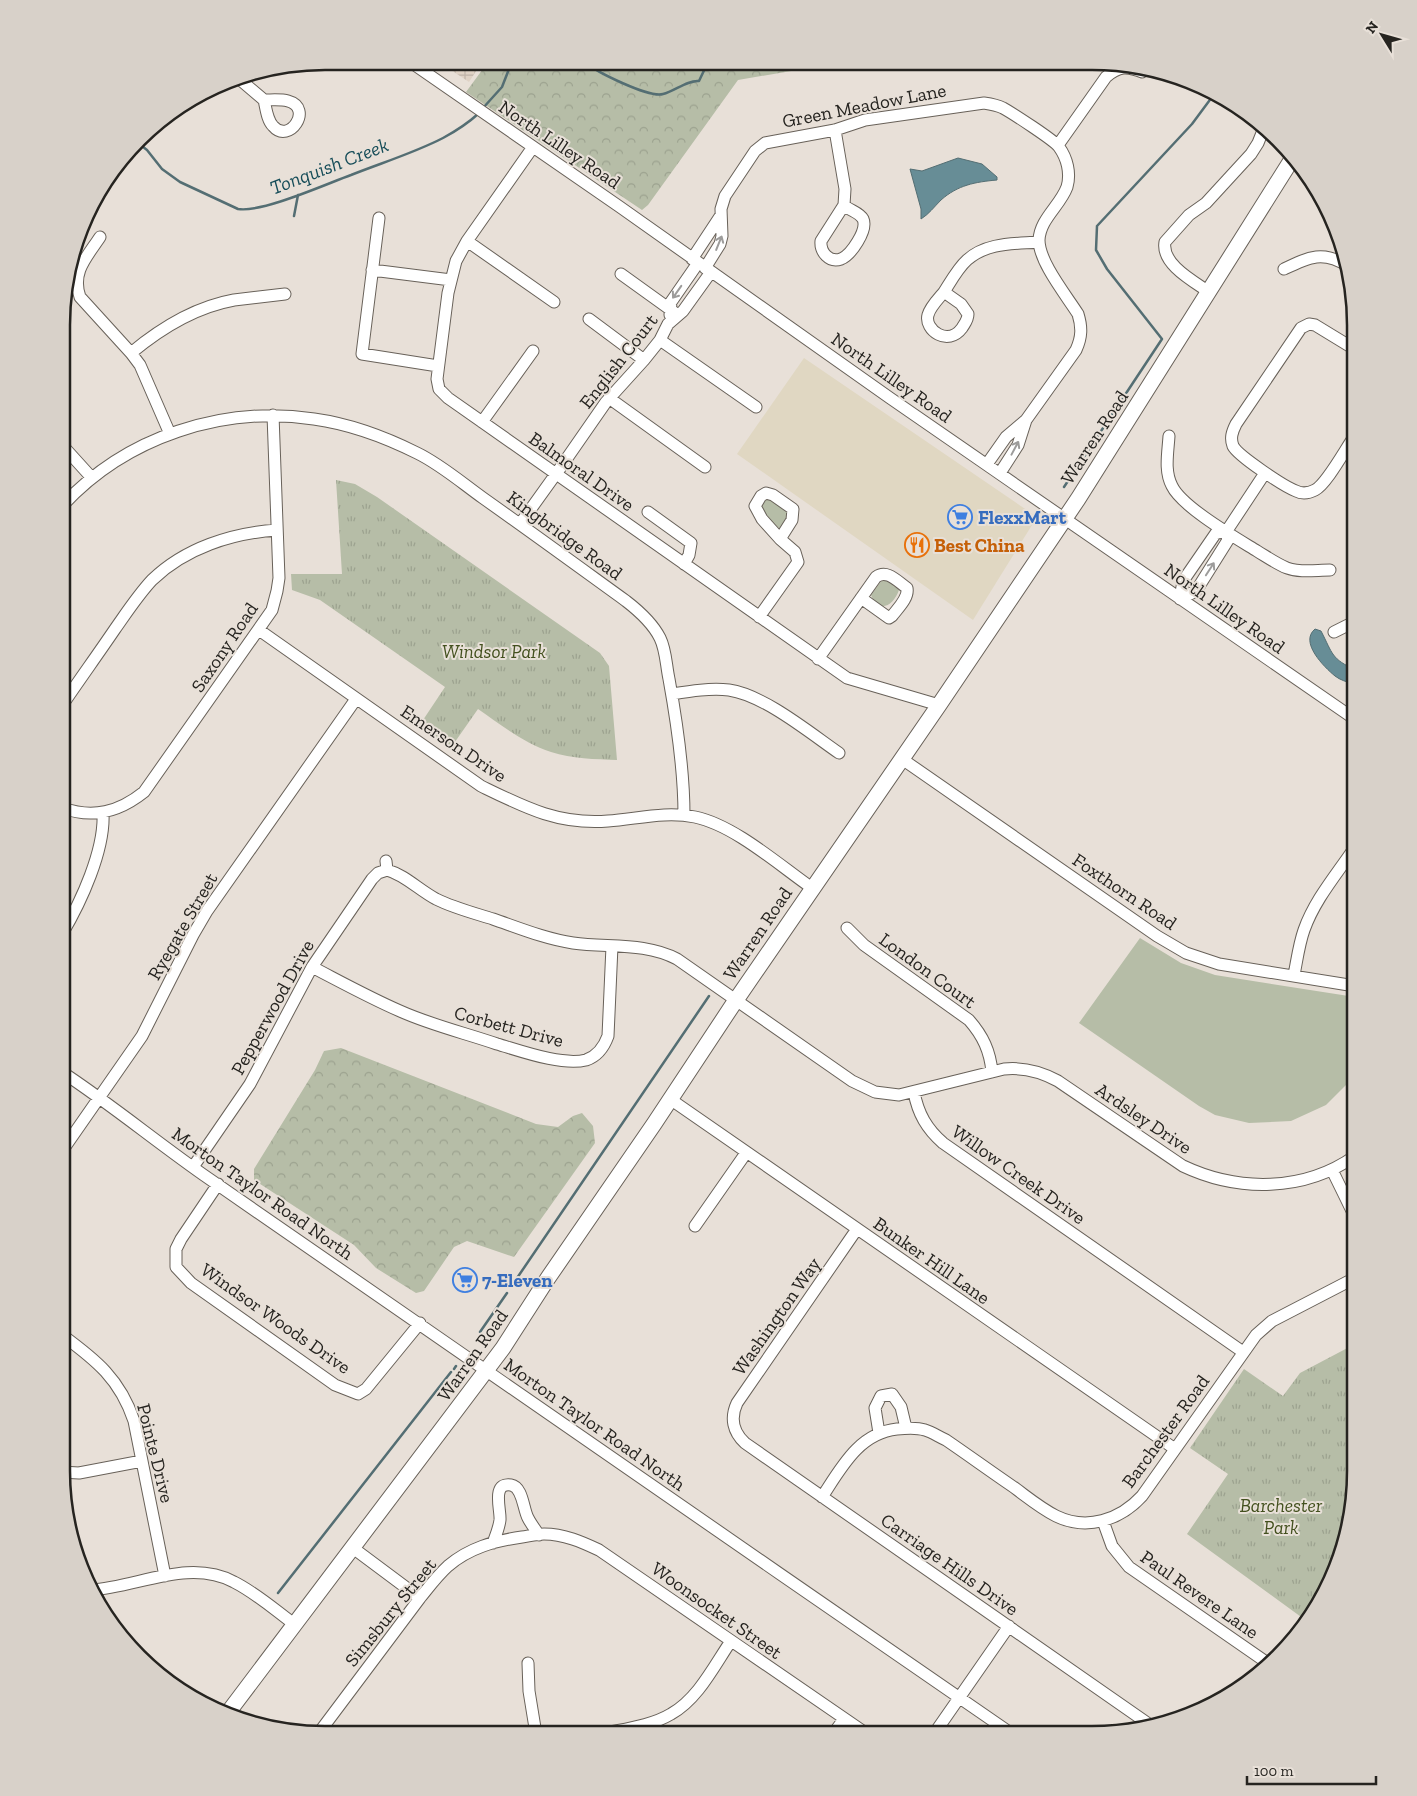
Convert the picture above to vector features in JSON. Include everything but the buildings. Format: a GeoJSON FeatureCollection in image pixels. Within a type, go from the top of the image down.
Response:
{"type":"FeatureCollection","features":[{"type":"Feature","properties":{"kind":"main road","name":"Warren Road"},"geometry":{"type":"LineString","coordinates":[[231,1708],[487,1370],[736,1000],[1065,518],[1289,164]]}},
{"type":"Feature","properties":{"kind":"street","name":"North Lilley Road"},"geometry":{"type":"LineString","coordinates":[[421,70],[1347,714]]}},
{"type":"Feature","properties":{"kind":"street"},"geometry":{"type":"LineString","coordinates":[[987,464],[1006,437],[1026,420],[1076,350],[1081,333],[1078,314],[1044,260],[1039,242],[1040,232],[1043,224],[1064,193],[1068,182],[1067,162],[1058,145],[1106,77],[1113,71]]}},
{"type":"Feature","properties":{"kind":"street"},"geometry":{"type":"LineString","coordinates":[[245,83],[264,100]]}},
{"type":"Feature","properties":{"kind":"street","name":"Green Meadow Lane"},"geometry":{"type":"LineString","coordinates":[[701,265],[720,244],[722,236],[721,215],[725,196],[759,146],[772,140],[835,130],[865,120],[984,102],[1003,108],[1058,145]]}},
{"type":"Feature","properties":{"kind":"street"},"geometry":{"type":"LineString","coordinates":[[835,130],[845,188],[844,205],[821,241],[821,247],[823,253],[839,260],[849,253],[863,233],[864,227],[864,221],[861,217],[844,205]]}},
{"type":"Feature","properties":{"kind":"street"},"geometry":{"type":"LineString","coordinates":[[1209,292],[1177,270],[1165,251],[1165,242],[1189,215],[1206,203],[1251,154],[1261,134]]}},
{"type":"Feature","properties":{"kind":"street","name":"Balmoral Drive"},"geometry":{"type":"LineString","coordinates":[[534,147],[467,241],[456,261],[450,280],[438,366],[438,384],[444,394],[555,476],[847,678],[904,693],[939,705]]}},
{"type":"Feature","properties":{"kind":"street"},"geometry":{"type":"LineString","coordinates":[[701,265],[721,215]]}},
{"type":"Feature","properties":{"kind":"street"},"geometry":{"type":"LineString","coordinates":[[379,218],[362,354],[438,366]]}},
{"type":"Feature","properties":{"kind":"street"},"geometry":{"type":"LineString","coordinates":[[100,237],[79,270],[77,288],[80,297],[131,353],[146,376],[170,434]]}},
{"type":"Feature","properties":{"kind":"street"},"geometry":{"type":"LineString","coordinates":[[467,241],[554,302]]}},
{"type":"Feature","properties":{"kind":"street"},"geometry":{"type":"LineString","coordinates":[[944,292],[963,264],[980,251],[1000,245],[1039,242]]}},
{"type":"Feature","properties":{"kind":"street"},"geometry":{"type":"LineString","coordinates":[[1284,269],[1298,262],[1320,256],[1338,260]]}},
{"type":"Feature","properties":{"kind":"street","name":"English Court"},"geometry":{"type":"LineString","coordinates":[[520,524],[609,398],[660,340],[701,265]]}},
{"type":"Feature","properties":{"kind":"street"},"geometry":{"type":"LineString","coordinates":[[372,270],[450,280]]}},
{"type":"Feature","properties":{"kind":"street"},"geometry":{"type":"LineString","coordinates":[[621,274],[675,313]]}},
{"type":"Feature","properties":{"kind":"street"},"geometry":{"type":"LineString","coordinates":[[131,353],[172,323],[202,310],[234,300],[284,294]]}},
{"type":"Feature","properties":{"kind":"street"},"geometry":{"type":"LineString","coordinates":[[588,319],[644,360]]}},
{"type":"Feature","properties":{"kind":"street"},"geometry":{"type":"LineString","coordinates":[[1347,345],[1318,326],[1305,325],[1296,334],[1233,430],[1232,444],[1237,452],[1298,492],[1312,491],[1322,484],[1347,447]]}},
{"type":"Feature","properties":{"kind":"street"},"geometry":{"type":"LineString","coordinates":[[660,340],[756,407]]}},
{"type":"Feature","properties":{"kind":"street"},"geometry":{"type":"LineString","coordinates":[[482,422],[533,351]]}},
{"type":"Feature","properties":{"kind":"street"},"geometry":{"type":"LineString","coordinates":[[609,398],[705,467]]}},
{"type":"Feature","properties":{"kind":"street","name":"Kingbridge Road"},"geometry":{"type":"LineString","coordinates":[[70,498],[92,478],[130,452],[170,434],[222,419],[273,415],[316,419],[374,435],[419,454],[520,524],[626,602],[644,618],[659,636],[664,647],[672,694],[684,793],[684,815]]}},
{"type":"Feature","properties":{"kind":"street","name":"Saxony Road"},"geometry":{"type":"LineString","coordinates":[[70,810],[83,814],[102,813],[124,806],[144,792],[272,610],[278,591],[279,578],[273,415]]}},
{"type":"Feature","properties":{"kind":"street"},"geometry":{"type":"LineString","coordinates":[[1000,473],[1018,445],[1026,420]]}},
{"type":"Feature","properties":{"kind":"street"},"geometry":{"type":"LineString","coordinates":[[1169,436],[1166,464],[1171,485],[1183,500],[1226,532],[1288,569],[1304,571],[1330,570]]}},
{"type":"Feature","properties":{"kind":"street"},"geometry":{"type":"LineString","coordinates":[[70,454],[92,478]]}},
{"type":"Feature","properties":{"kind":"street"},"geometry":{"type":"LineString","coordinates":[[1180,599],[1196,591],[1228,540],[1226,532],[1265,472]]}},
{"type":"Feature","properties":{"kind":"street"},"geometry":{"type":"LineString","coordinates":[[648,512],[691,543],[689,555],[684,564]]}},
{"type":"Feature","properties":{"kind":"street"},"geometry":{"type":"LineString","coordinates":[[70,694],[142,592],[166,568],[181,558],[210,544],[259,531],[277,530]]}},
{"type":"Feature","properties":{"kind":"street"},"geometry":{"type":"LineString","coordinates":[[1180,599],[1183,581],[1210,540],[1216,533],[1226,532]]}},
{"type":"Feature","properties":{"kind":"street"},"geometry":{"type":"LineString","coordinates":[[759,617],[798,562],[794,552],[780,539]]}},
{"type":"Feature","properties":{"kind":"street"},"geometry":{"type":"LineString","coordinates":[[818,659],[861,598]]}},
{"type":"Feature","properties":{"kind":"street"},"geometry":{"type":"LineString","coordinates":[[1334,632],[1347,626]]}},
{"type":"Feature","properties":{"kind":"street","name":"Emerson Drive"},"geometry":{"type":"LineString","coordinates":[[259,630],[481,786],[544,815],[589,822],[660,815],[684,815],[707,820],[731,831],[812,888]]}},
{"type":"Feature","properties":{"kind":"street"},"geometry":{"type":"LineString","coordinates":[[672,694],[692,690],[715,689],[742,693],[775,710],[840,753]]}},
{"type":"Feature","properties":{"kind":"street","name":"Ryegate Street"},"geometry":{"type":"LineString","coordinates":[[70,1140],[142,1036],[207,911],[356,699]]}},
{"type":"Feature","properties":{"kind":"street","name":"Foxthorn Road"},"geometry":{"type":"LineString","coordinates":[[902,759],[1174,947],[1198,958],[1219,964],[1347,985]]}},
{"type":"Feature","properties":{"kind":"street"},"geometry":{"type":"LineString","coordinates":[[70,919],[78,904],[100,846],[103,825],[102,813]]}},
{"type":"Feature","properties":{"kind":"street"},"geometry":{"type":"LineString","coordinates":[[1294,975],[1301,939],[1309,918],[1321,896],[1347,860]]}},
{"type":"Feature","properties":{"kind":"street","name":"Pepperwood Drive"},"geometry":{"type":"LineString","coordinates":[[193,1167],[250,1084],[312,967],[372,879],[386,865],[426,893],[449,904],[557,940],[574,944],[612,946]]}},
{"type":"Feature","properties":{"kind":"street","name":"London Court"},"geometry":{"type":"LineString","coordinates":[[847,928],[864,945],[969,1020],[978,1030],[985,1043],[991,1058],[992,1072]]}},
{"type":"Feature","properties":{"kind":"street"},"geometry":{"type":"LineString","coordinates":[[612,946],[652,949],[677,959],[862,1087],[888,1094],[899,1095],[914,1092]]}},
{"type":"Feature","properties":{"kind":"street","name":"Corbett Drive"},"geometry":{"type":"LineString","coordinates":[[312,967],[387,1006],[416,1018],[527,1053],[554,1059],[579,1061],[598,1054],[608,1036],[612,946]]}},
{"type":"Feature","properties":{"kind":"street","name":"Ardsley Drive"},"geometry":{"type":"LineString","coordinates":[[914,1092],[1004,1069],[1021,1068],[1048,1076],[1172,1159],[1194,1171],[1217,1179],[1246,1185],[1274,1185],[1302,1180],[1332,1170],[1347,1161]]}},
{"type":"Feature","properties":{"kind":"street","name":"Morton Taylor Road North"},"geometry":{"type":"LineString","coordinates":[[70,1078],[193,1167],[1000,1726]]}},
{"type":"Feature","properties":{"kind":"street","name":"Willow Creek Drive"},"geometry":{"type":"LineString","coordinates":[[914,1092],[923,1121],[943,1144],[1243,1352]]}},
{"type":"Feature","properties":{"kind":"street","name":"Bunker Hill Lane"},"geometry":{"type":"LineString","coordinates":[[670,1099],[1175,1449]]}},
{"type":"Feature","properties":{"kind":"street"},"geometry":{"type":"LineString","coordinates":[[695,1226],[746,1153]]}},
{"type":"Feature","properties":{"kind":"street"},"geometry":{"type":"LineString","coordinates":[[1332,1170],[1347,1201]]}},
{"type":"Feature","properties":{"kind":"street","name":"Windsor Woods Drive"},"geometry":{"type":"LineString","coordinates":[[218,1184],[181,1239],[176,1249],[176,1268],[191,1283],[335,1385],[358,1394],[366,1389],[420,1323]]}},
{"type":"Feature","properties":{"kind":"street","name":"Washington Way"},"geometry":{"type":"LineString","coordinates":[[733,1425],[733,1415],[737,1403],[857,1229]]}},
{"type":"Feature","properties":{"kind":"street","name":"Barchester Road"},"geometry":{"type":"LineString","coordinates":[[822,1497],[858,1447],[879,1433],[906,1428],[924,1430],[946,1440],[1056,1516],[1079,1522],[1103,1521],[1119,1515],[1136,1502],[1256,1335],[1272,1321],[1347,1282]]}},
{"type":"Feature","properties":{"kind":"street","name":"Pointe Drive"},"geometry":{"type":"LineString","coordinates":[[70,1341],[96,1361],[120,1390],[134,1421],[166,1576]]}},
{"type":"Feature","properties":{"kind":"street"},"geometry":{"type":"LineString","coordinates":[[879,1433],[875,1408],[881,1396],[892,1394],[901,1407],[906,1428]]}},
{"type":"Feature","properties":{"kind":"street","name":"Carriage Hills Drive"},"geometry":{"type":"LineString","coordinates":[[733,1425],[745,1443],[1144,1720]]}},
{"type":"Feature","properties":{"kind":"street"},"geometry":{"type":"LineString","coordinates":[[70,1473],[79,1473],[142,1461]]}},
{"type":"Feature","properties":{"kind":"street"},"geometry":{"type":"LineString","coordinates":[[493,1543],[500,1514],[498,1495],[502,1487],[506,1485],[512,1485],[521,1494],[527,1517],[539,1535]]}},
{"type":"Feature","properties":{"kind":"street","name":"Paul Revere Lane"},"geometry":{"type":"LineString","coordinates":[[1103,1521],[1112,1546],[1129,1567],[1263,1660]]}},
{"type":"Feature","properties":{"kind":"street","name":"Simsbury Street"},"geometry":{"type":"LineString","coordinates":[[324,1726],[434,1580],[456,1560],[482,1545],[539,1535]]}},
{"type":"Feature","properties":{"kind":"street","name":"Woonsocket Street"},"geometry":{"type":"LineString","coordinates":[[539,1535],[572,1539],[599,1550],[855,1726]]}},
{"type":"Feature","properties":{"kind":"street"},"geometry":{"type":"LineString","coordinates":[[352,1548],[420,1598]]}},
{"type":"Feature","properties":{"kind":"street"},"geometry":{"type":"LineString","coordinates":[[99,1589],[166,1576],[195,1572],[210,1573],[225,1577],[246,1588],[294,1624]]}},
{"type":"Feature","properties":{"kind":"street"},"geometry":{"type":"LineString","coordinates":[[940,1726],[1009,1626]]}},
{"type":"Feature","properties":{"kind":"street"},"geometry":{"type":"LineString","coordinates":[[634,1726],[671,1715],[683,1706],[693,1696],[731,1641]]}},
{"type":"Feature","properties":{"kind":"street"},"geometry":{"type":"LineString","coordinates":[[528,1663],[529,1691],[535,1726]]}},
{"type":"Feature","properties":{"kind":"street"},"geometry":{"type":"LineString","coordinates":[[839,1726],[844,1719]]}},
{"type":"Feature","properties":{"kind":"shaded area"},"geometry":{"type":"Polygon","coordinates":[[[451,70],[477,70],[469,82],[451,70]]]}},
{"type":"Feature","properties":{"kind":"shaded area"},"geometry":{"type":"Polygon","coordinates":[[[804,358],[1037,517],[973,620],[737,454],[804,358]]]}},
{"type":"Feature","properties":{"kind":"green space"},"geometry":{"type":"Polygon","coordinates":[[[482,70],[797,70],[738,80],[648,205],[642,210],[466,92],[482,70]]]}},
{"type":"Feature","properties":{"kind":"green space","name":"Windsor Park"},"geometry":{"type":"Polygon","coordinates":[[[336,480],[355,484],[377,497],[600,653],[609,666],[617,760],[575,757],[551,752],[522,739],[478,709],[450,749],[419,726],[445,687],[320,600],[292,590],[291,574],[342,574],[336,480]]]}},
{"type":"Feature","properties":{"kind":"green space"},"geometry":{"type":"Polygon","coordinates":[[[767,498],[785,507],[789,514],[780,528],[775,527],[763,510],[762,505],[767,498]]]}},
{"type":"Feature","properties":{"kind":"green space"},"geometry":{"type":"Polygon","coordinates":[[[882,580],[887,580],[899,590],[894,600],[886,606],[878,605],[871,595],[882,580]]]}},
{"type":"Feature","properties":{"kind":"green space"},"geometry":{"type":"Polygon","coordinates":[[[1140,938],[1181,963],[1215,975],[1347,996],[1347,1084],[1326,1105],[1291,1121],[1249,1123],[1215,1115],[1199,1106],[1079,1023],[1140,938]]]}},
{"type":"Feature","properties":{"kind":"green space"},"geometry":{"type":"Polygon","coordinates":[[[341,1048],[536,1124],[558,1127],[573,1116],[582,1113],[593,1126],[595,1143],[514,1257],[467,1241],[454,1247],[424,1291],[416,1293],[376,1268],[354,1245],[254,1180],[254,1169],[315,1070],[324,1051],[341,1048]]]}},
{"type":"Feature","properties":{"kind":"green space","name":"Barchester Park"},"geometry":{"type":"Polygon","coordinates":[[[1347,1348],[1347,1471],[1345,1504],[1338,1537],[1328,1568],[1321,1584],[1301,1617],[1187,1534],[1228,1474],[1190,1448],[1244,1369],[1283,1396],[1300,1373],[1347,1348]]]}},
{"type":"Feature","properties":{"kind":"water"},"geometry":{"type":"Polygon","coordinates":[[[958,158],[982,164],[997,177],[997,180],[974,183],[954,191],[941,200],[921,219],[921,209],[910,169],[922,171],[958,158]]]}},
{"type":"Feature","properties":{"kind":"water"},"geometry":{"type":"Polygon","coordinates":[[[1315,629],[1321,631],[1337,659],[1347,665],[1347,682],[1330,672],[1320,661],[1311,647],[1311,634],[1315,629]]]}},
{"type":"Feature","properties":{"kind":"waterway","name":"Tonquish Creek"},"geometry":{"type":"LineString","coordinates":[[483,108],[502,87],[509,70]]}},
{"type":"Feature","properties":{"kind":"waterway","name":"Tonquish Creek"},"geometry":{"type":"LineString","coordinates":[[597,70],[635,88],[656,94],[668,93],[690,82],[699,81],[704,70]]}},
{"type":"Feature","properties":{"kind":"waterway"},"geometry":{"type":"LineString","coordinates":[[1064,487],[1162,339],[1107,269],[1096,250],[1097,226],[1192,124],[1210,99]]}},
{"type":"Feature","properties":{"kind":"waterway","name":"Tonquish Creek"},"geometry":{"type":"LineString","coordinates":[[143,147],[162,169],[180,182],[238,209],[249,209],[294,197],[421,148],[452,133],[478,114]]}},
{"type":"Feature","properties":{"kind":"waterway"},"geometry":{"type":"LineString","coordinates":[[294,216],[298,195]]}},
{"type":"Feature","properties":{"kind":"waterway"},"geometry":{"type":"LineString","coordinates":[[515,1281],[709,996]]}},
{"type":"Feature","properties":{"kind":"waterway"},"geometry":{"type":"LineString","coordinates":[[480,1332],[507,1293]]}},
{"type":"Feature","properties":{"kind":"waterway"},"geometry":{"type":"LineString","coordinates":[[278,1593],[451,1372]]}},
{"type":"Feature","properties":{"kind":"place","name":"FlexxMart"},"geometry":{"type":"Point","coordinates":[960,517]}},
{"type":"Feature","properties":{"kind":"place","name":"Best China"},"geometry":{"type":"Point","coordinates":[917,545]}},
{"type":"Feature","properties":{"kind":"place","name":"7-Eleven"},"geometry":{"type":"Point","coordinates":[465,1280]}}]}
